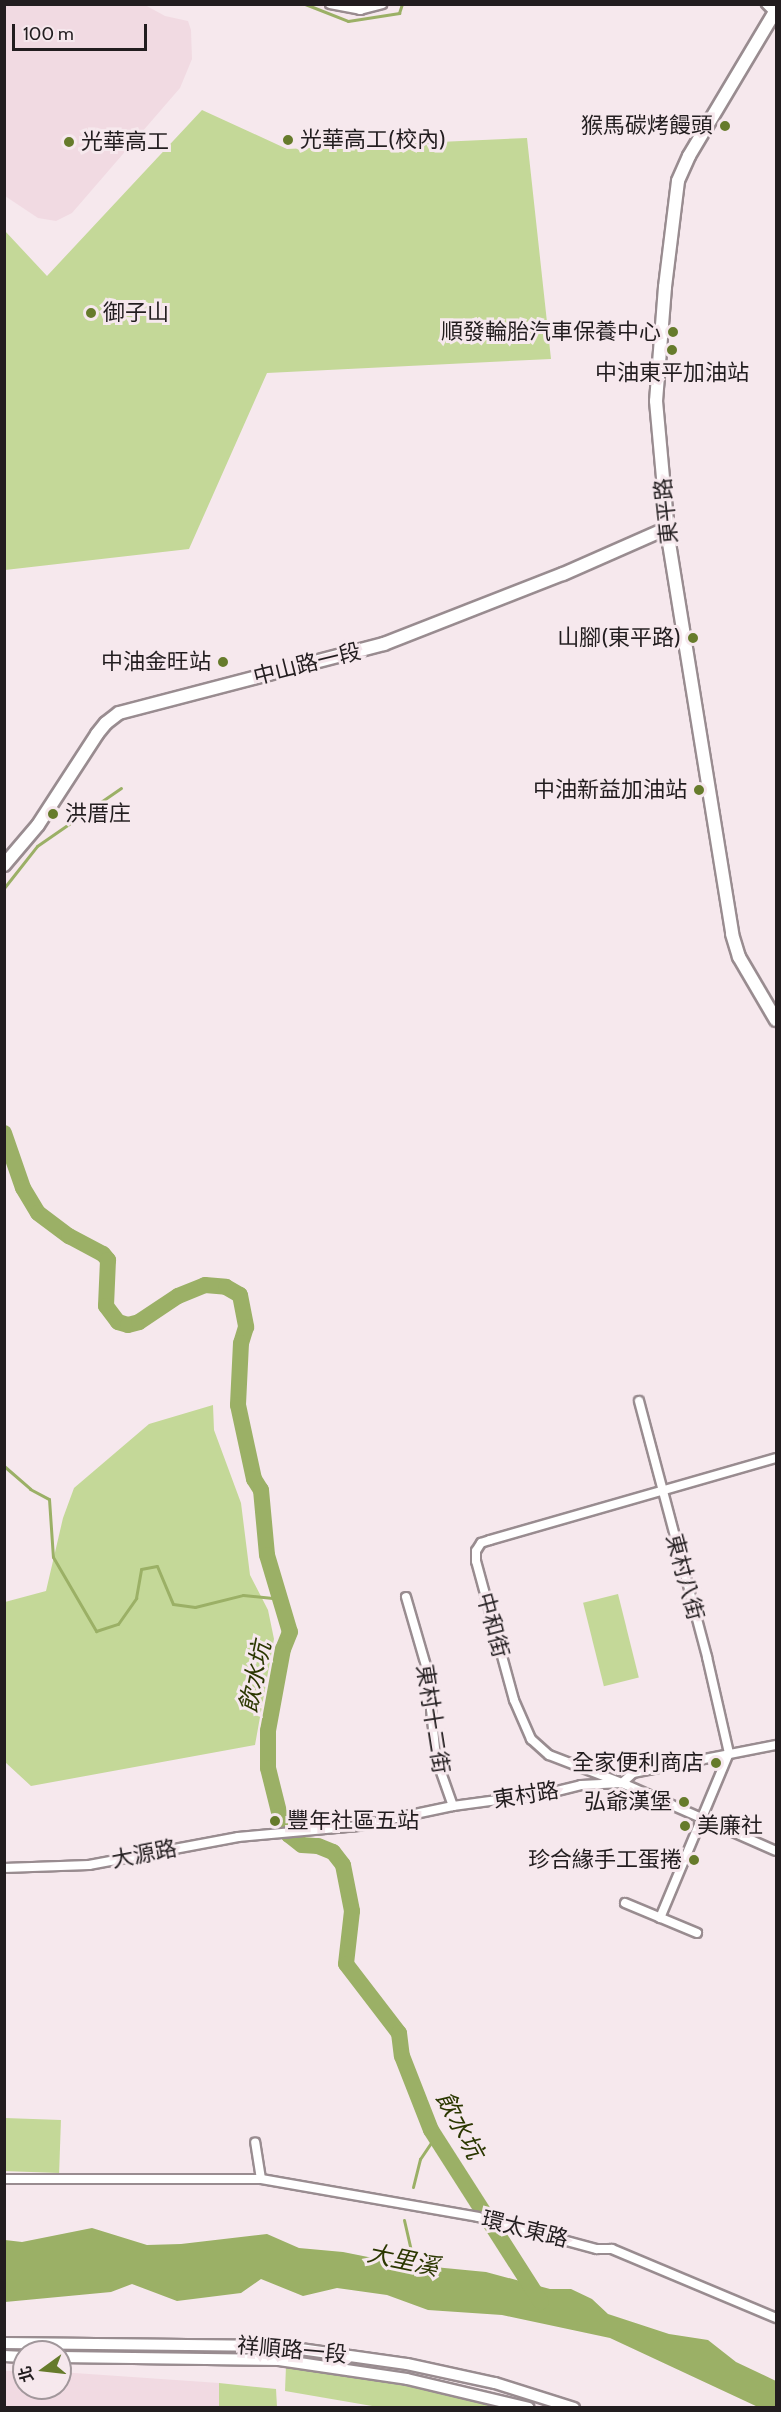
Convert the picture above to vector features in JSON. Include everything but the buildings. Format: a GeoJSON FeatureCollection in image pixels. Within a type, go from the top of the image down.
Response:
{"type":"FeatureCollection","features":[{"type":"Feature","properties":{"kind":"main road","name":"東平路"},"geometry":{"type":"LineString","coordinates":[[773,10],[689,156],[675,192],[656,392],[668,528],[732,934],[739,957],[777,1020]]}},
{"type":"Feature","properties":{"kind":"main road","name":"中山路一段"},"geometry":{"type":"LineString","coordinates":[[4,865],[38,825],[97,734],[119,713],[384,645],[563,574],[668,528]]}},
{"type":"Feature","properties":{"kind":"street"},"geometry":{"type":"LineString","coordinates":[[330,4],[360,10],[382,4]]}},
{"type":"Feature","properties":{"kind":"street","name":"東村八街"},"geometry":{"type":"LineString","coordinates":[[639,1401],[728,1737],[729,1753]]}},
{"type":"Feature","properties":{"kind":"street","name":"中和街"},"geometry":{"type":"LineString","coordinates":[[777,1458],[490,1539],[476,1551],[477,1565],[514,1700],[531,1739],[549,1755],[622,1783],[777,1851]]}},
{"type":"Feature","properties":{"kind":"street","name":"東村十二街"},"geometry":{"type":"LineString","coordinates":[[406,1597],[431,1683],[436,1758],[453,1806]]}},
{"type":"Feature","properties":{"kind":"street","name":"東村路"},"geometry":{"type":"LineString","coordinates":[[308,1832],[358,1826],[453,1806],[549,1793],[581,1785],[622,1783],[633,1773],[777,1744]]}},
{"type":"Feature","properties":{"kind":"street"},"geometry":{"type":"LineString","coordinates":[[660,1918],[729,1753]]}},
{"type":"Feature","properties":{"kind":"street","name":"大源路"},"geometry":{"type":"LineString","coordinates":[[4,1868],[89,1864],[238,1837],[308,1832]]}},
{"type":"Feature","properties":{"kind":"street"},"geometry":{"type":"LineString","coordinates":[[625,1903],[697,1933]]}},
{"type":"Feature","properties":{"kind":"street"},"geometry":{"type":"LineString","coordinates":[[255,2142],[261,2179]]}},
{"type":"Feature","properties":{"kind":"street","name":"環太東路"},"geometry":{"type":"LineString","coordinates":[[4,2180],[261,2179],[478,2217],[597,2249],[612,2249],[777,2318]]}},
{"type":"Feature","properties":{"kind":"street","name":"祥順路一段"},"geometry":{"type":"LineString","coordinates":[[4,2343],[279,2346],[411,2365],[495,2383],[573,2408]]}},
{"type":"Feature","properties":{"kind":"street","name":"祥順路一段"},"geometry":{"type":"LineString","coordinates":[[72,2357],[279,2360],[407,2379],[528,2408]]}},
{"type":"Feature","properties":{"kind":"shaded area","name":"光華高工"},"geometry":{"type":"Polygon","coordinates":[[[4,5],[145,5],[165,16],[188,21],[191,30],[192,59],[180,88],[72,213],[56,221],[38,218],[5,196],[4,5]]]}},
{"type":"Feature","properties":{"kind":"shaded area"},"geometry":{"type":"Polygon","coordinates":[[[202,110],[287,149],[527,138],[551,359],[267,373],[189,549],[5,570],[5,231],[47,276],[202,110]]]}},
{"type":"Feature","properties":{"kind":"shaded area"},"geometry":{"type":"Polygon","coordinates":[[[213,1405],[214,1430],[241,1503],[250,1575],[268,1610],[274,1639],[255,1745],[31,1786],[5,1762],[5,1602],[46,1591],[63,1518],[74,1488],[149,1424],[213,1405]]]}},
{"type":"Feature","properties":{"kind":"shaded area"},"geometry":{"type":"Polygon","coordinates":[[[618,1594],[639,1677],[604,1686],[583,1603],[618,1594]]]}},
{"type":"Feature","properties":{"kind":"shaded area"},"geometry":{"type":"Polygon","coordinates":[[[5,2118],[61,2120],[59,2173],[4,2171],[5,2118]]]}},
{"type":"Feature","properties":{"kind":"shaded area"},"geometry":{"type":"Polygon","coordinates":[[[92,2228],[147,2245],[181,2244],[267,2234],[299,2248],[343,2252],[403,2264],[486,2272],[550,2289],[571,2289],[592,2299],[608,2314],[669,2334],[708,2340],[736,2362],[776,2381],[776,2407],[758,2407],[610,2338],[502,2315],[428,2310],[387,2295],[337,2288],[303,2296],[261,2279],[241,2293],[177,2301],[132,2284],[111,2292],[5,2302],[5,2240],[22,2242],[92,2228]]]}},
{"type":"Feature","properties":{"kind":"shaded area"},"geometry":{"type":"Polygon","coordinates":[[[286,2366],[425,2389],[499,2407],[378,2407],[285,2391],[286,2366]]]}},
{"type":"Feature","properties":{"kind":"shaded area"},"geometry":{"type":"Polygon","coordinates":[[[5,2371],[12,2371],[12,2400],[72,2400],[72,2373],[219,2383],[219,2407],[5,2408],[5,2371]]]}},
{"type":"Feature","properties":{"kind":"shaded area"},"geometry":{"type":"Polygon","coordinates":[[[219,2383],[276,2389],[277,2407],[219,2407],[219,2383]]]}},
{"type":"Feature","properties":{"kind":"waterway"},"geometry":{"type":"LineString","coordinates":[[305,4],[348,21],[399,13],[402,4]]}},
{"type":"Feature","properties":{"kind":"waterway"},"geometry":{"type":"LineString","coordinates":[[4,888],[37,846],[121,788]]}},
{"type":"Feature","properties":{"kind":"waterway","name":"飲水坑"},"geometry":{"type":"LineString","coordinates":[[4,1133],[23,1188],[38,1213],[69,1236],[103,1254],[108,1260],[106,1306],[118,1322],[128,1325],[139,1322],[178,1296],[205,1285],[226,1287],[240,1295],[246,1327],[241,1343],[238,1405],[254,1479],[261,1490],[267,1555],[290,1632],[283,1649],[268,1731],[268,1768],[280,1816],[289,1835],[302,1845],[318,1846],[333,1852],[343,1865],[352,1911],[346,1964],[399,2033],[402,2056],[431,2130],[541,2302]]}},
{"type":"Feature","properties":{"kind":"waterway"},"geometry":{"type":"LineString","coordinates":[[4,1466],[30,1489],[49,1499],[53,1557],[96,1631],[118,1624],[136,1598],[141,1569],[157,1566],[173,1604],[195,1607],[243,1595],[282,1599]]}},
{"type":"Feature","properties":{"kind":"waterway"},"geometry":{"type":"LineString","coordinates":[[413,2187],[420,2159],[435,2137]]}},
{"type":"Feature","properties":{"kind":"waterway","name":"大里溪"},"geometry":{"type":"LineString","coordinates":[[404,2220],[415,2268]]}},
{"type":"Feature","properties":{"kind":"place","name":"猴馬碳烤饅頭"},"geometry":{"type":"Point","coordinates":[725,126]}},
{"type":"Feature","properties":{"kind":"place","name":"光華高工(校內)"},"geometry":{"type":"Point","coordinates":[288,140]}},
{"type":"Feature","properties":{"kind":"place","name":"光華高工"},"geometry":{"type":"Point","coordinates":[69,142]}},
{"type":"Feature","properties":{"kind":"place","name":"御子山"},"geometry":{"type":"Point","coordinates":[91,313]}},
{"type":"Feature","properties":{"kind":"place","name":"順發輪胎汽車保養中心"},"geometry":{"type":"Point","coordinates":[673,332]}},
{"type":"Feature","properties":{"kind":"place","name":"中油東平加油站"},"geometry":{"type":"Point","coordinates":[672,350]}},
{"type":"Feature","properties":{"kind":"place","name":"山腳(東平路)"},"geometry":{"type":"Point","coordinates":[693,638]}},
{"type":"Feature","properties":{"kind":"place","name":"中油金旺站"},"geometry":{"type":"Point","coordinates":[223,662]}},
{"type":"Feature","properties":{"kind":"place","name":"中油新益加油站"},"geometry":{"type":"Point","coordinates":[699,790]}},
{"type":"Feature","properties":{"kind":"place","name":"洪厝庄"},"geometry":{"type":"Point","coordinates":[53,814]}},
{"type":"Feature","properties":{"kind":"place","name":"全家便利商店"},"geometry":{"type":"Point","coordinates":[716,1763]}},
{"type":"Feature","properties":{"kind":"place","name":"弘爺漢堡"},"geometry":{"type":"Point","coordinates":[684,1802]}},
{"type":"Feature","properties":{"kind":"place","name":"豐年社區五站"},"geometry":{"type":"Point","coordinates":[275,1821]}},
{"type":"Feature","properties":{"kind":"place","name":"美廉社"},"geometry":{"type":"Point","coordinates":[685,1826]}},
{"type":"Feature","properties":{"kind":"place","name":"珍合緣手工蛋捲"},"geometry":{"type":"Point","coordinates":[694,1860]}}]}
